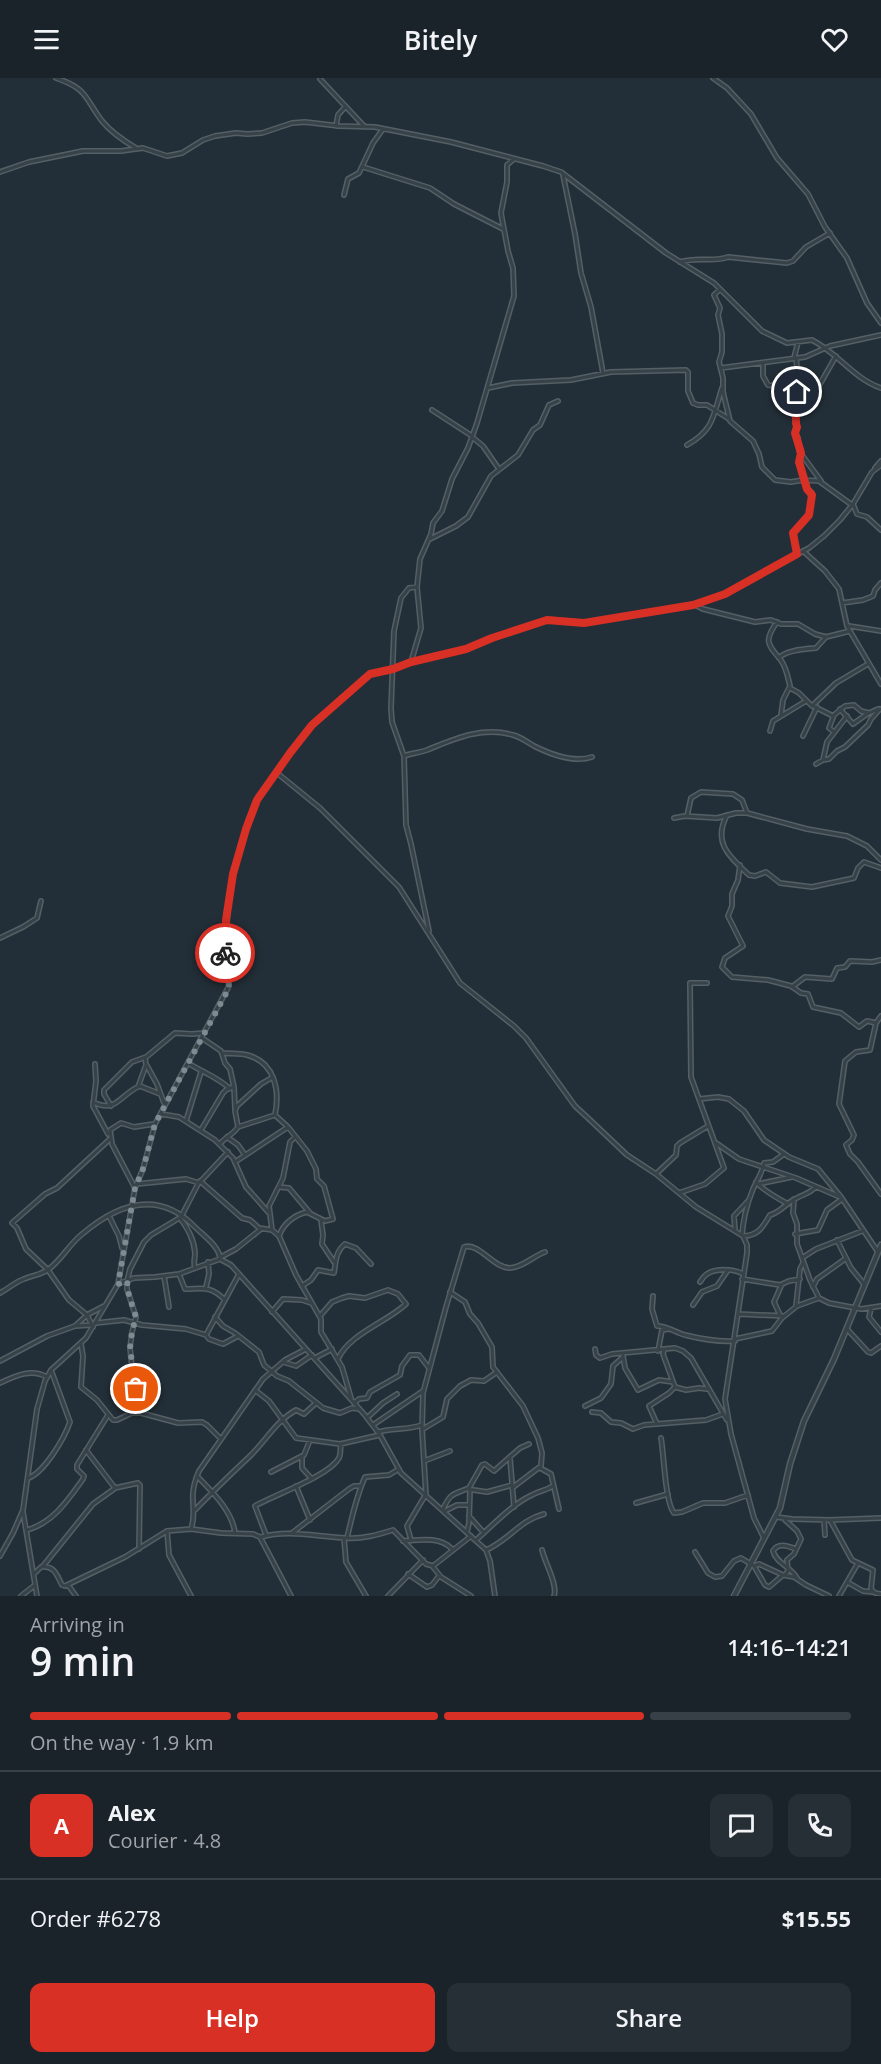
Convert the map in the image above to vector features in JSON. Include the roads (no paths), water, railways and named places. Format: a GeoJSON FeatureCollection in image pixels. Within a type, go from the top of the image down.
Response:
{"type":"FeatureCollection","features":[{"type":"Feature","properties":{"kind":"street"},"geometry":{"type":"LineString","coordinates":[[56,78],[68,82],[81,91],[106,125],[136,148]]}},
{"type":"Feature","properties":{"kind":"street"},"geometry":{"type":"LineString","coordinates":[[713,78],[727,88],[755,119],[777,158],[808,194],[847,258],[867,303],[881,323]]}},
{"type":"Feature","properties":{"kind":"street"},"geometry":{"type":"LineString","coordinates":[[320,79],[364,126]]}},
{"type":"Feature","properties":{"kind":"street"},"geometry":{"type":"LineString","coordinates":[[336,126],[338,115],[345,107]]}},
{"type":"Feature","properties":{"kind":"street"},"geometry":{"type":"LineString","coordinates":[[0,172],[29,162],[69,153],[128,151],[143,148],[167,156],[182,153],[207,138],[225,134],[262,133],[299,122],[364,126],[451,141],[543,166],[563,174],[666,253],[704,276],[762,331],[781,342],[812,340],[836,356],[861,380],[881,388]]}},
{"type":"Feature","properties":{"kind":"street"},"geometry":{"type":"LineString","coordinates":[[344,195],[348,179],[357,175],[363,167],[373,143],[383,129]]}},
{"type":"Feature","properties":{"kind":"street"},"geometry":{"type":"LineString","coordinates":[[411,662],[421,628],[417,587],[418,566],[429,540],[433,523],[442,511],[453,476],[472,437],[510,314],[514,289],[513,268],[501,213],[507,182],[507,165],[514,158]]}},
{"type":"Feature","properties":{"kind":"street"},"geometry":{"type":"LineString","coordinates":[[363,167],[430,188],[447,200],[503,228]]}},
{"type":"Feature","properties":{"kind":"street"},"geometry":{"type":"LineString","coordinates":[[563,174],[581,273],[592,311],[603,373]]}},
{"type":"Feature","properties":{"kind":"street"},"geometry":{"type":"LineString","coordinates":[[680,262],[695,258],[720,261],[728,257],[787,263],[830,233]]}},
{"type":"Feature","properties":{"kind":"street"},"geometry":{"type":"LineString","coordinates":[[720,289],[714,295],[720,308],[718,315],[722,334],[722,352],[719,362],[730,419]]}},
{"type":"Feature","properties":{"kind":"street"},"geometry":{"type":"LineString","coordinates":[[720,369],[810,355],[825,348],[881,335]]}},
{"type":"Feature","properties":{"kind":"street"},"geometry":{"type":"LineString","coordinates":[[798,342],[794,378],[798,399],[795,433],[801,453],[821,482]]}},
{"type":"Feature","properties":{"kind":"street"},"geometry":{"type":"LineString","coordinates":[[763,363],[763,375],[768,385],[796,388],[820,384],[836,356]]}},
{"type":"Feature","properties":{"kind":"street"},"geometry":{"type":"LineString","coordinates":[[488,388],[512,383],[571,380],[603,373],[687,370],[687,391],[695,405],[707,405],[730,419],[753,441],[762,467],[772,477],[781,482],[817,480],[852,505],[857,514],[867,517],[881,530]]}},
{"type":"Feature","properties":{"kind":"street"},"geometry":{"type":"LineString","coordinates":[[687,445],[706,432],[723,386]]}},
{"type":"Feature","properties":{"kind":"street"},"geometry":{"type":"LineString","coordinates":[[429,540],[468,517],[491,476],[518,455],[531,432],[540,425],[549,405],[558,400]]}},
{"type":"Feature","properties":{"kind":"street"},"geometry":{"type":"LineString","coordinates":[[432,410],[483,446],[499,470]]}},
{"type":"Feature","properties":{"kind":"street"},"geometry":{"type":"LineString","coordinates":[[797,554],[793,533],[809,515],[812,493],[807,489],[799,462],[801,453]]}},
{"type":"Feature","properties":{"kind":"street"},"geometry":{"type":"LineString","coordinates":[[0,1556],[23,1510],[37,1409],[47,1377],[51,1370],[81,1344],[118,1284],[136,1186],[155,1124],[229,986],[225,964],[225,935],[233,874],[253,808],[312,725],[370,674],[466,649],[547,620],[584,623],[695,605],[725,594],[803,551],[824,536],[852,505],[881,460]]}},
{"type":"Feature","properties":{"kind":"street"},"geometry":{"type":"LineString","coordinates":[[875,469],[881,465]]}},
{"type":"Feature","properties":{"kind":"street"},"geometry":{"type":"LineString","coordinates":[[803,551],[825,571],[840,591],[847,626],[881,684]]}},
{"type":"Feature","properties":{"kind":"street"},"geometry":{"type":"LineString","coordinates":[[842,603],[870,598],[881,583]]}},
{"type":"Feature","properties":{"kind":"street"},"geometry":{"type":"LineString","coordinates":[[417,587],[409,588],[405,592],[397,608],[390,688],[392,722],[404,756],[405,825],[430,933]]}},
{"type":"Feature","properties":{"kind":"street"},"geometry":{"type":"LineString","coordinates":[[695,605],[755,622],[767,620],[781,624],[798,624],[826,638]]}},
{"type":"Feature","properties":{"kind":"street"},"geometry":{"type":"LineString","coordinates":[[777,622],[770,633],[769,644],[787,674],[790,687],[783,700],[781,715]]}},
{"type":"Feature","properties":{"kind":"street"},"geometry":{"type":"LineString","coordinates":[[847,626],[881,631]]}},
{"type":"Feature","properties":{"kind":"street"},"geometry":{"type":"LineString","coordinates":[[779,658],[784,652],[816,648],[826,638],[850,631]]}},
{"type":"Feature","properties":{"kind":"street"},"geometry":{"type":"LineString","coordinates":[[812,706],[836,683],[868,664]]}},
{"type":"Feature","properties":{"kind":"street"},"geometry":{"type":"LineString","coordinates":[[790,687],[812,706],[833,716]]}},
{"type":"Feature","properties":{"kind":"street"},"geometry":{"type":"LineString","coordinates":[[770,731],[772,723],[781,715],[806,701]]}},
{"type":"Feature","properties":{"kind":"street"},"geometry":{"type":"LineString","coordinates":[[834,732],[829,728],[833,716],[840,709],[851,705],[869,713]]}},
{"type":"Feature","properties":{"kind":"street"},"geometry":{"type":"LineString","coordinates":[[803,736],[816,707]]}},
{"type":"Feature","properties":{"kind":"street"},"geometry":{"type":"LineString","coordinates":[[840,709],[851,722],[855,723],[869,713],[880,709]]}},
{"type":"Feature","properties":{"kind":"street"},"geometry":{"type":"LineString","coordinates":[[816,764],[830,758],[860,734],[880,709]]}},
{"type":"Feature","properties":{"kind":"street"},"geometry":{"type":"LineString","coordinates":[[823,760],[827,744],[847,716]]}},
{"type":"Feature","properties":{"kind":"street"},"geometry":{"type":"LineString","coordinates":[[404,756],[458,737],[491,732],[514,735],[536,747],[566,758],[580,760],[592,757]]}},
{"type":"Feature","properties":{"kind":"street"},"geometry":{"type":"LineString","coordinates":[[277,773],[320,808],[389,877],[430,933],[460,983],[526,1038],[575,1106],[618,1148],[711,1217],[743,1236],[754,1234],[763,1228],[768,1217],[777,1213],[794,1199],[806,1196],[816,1187]]}},
{"type":"Feature","properties":{"kind":"street"},"geometry":{"type":"LineString","coordinates":[[687,816],[691,798],[701,792],[737,796],[742,800],[747,813]]}},
{"type":"Feature","properties":{"kind":"street"},"geometry":{"type":"LineString","coordinates":[[674,818],[687,816],[704,818],[747,813],[807,829],[847,836],[867,846],[881,860]]}},
{"type":"Feature","properties":{"kind":"street"},"geometry":{"type":"LineString","coordinates":[[727,815],[721,829],[723,844],[726,852],[749,875],[755,876],[766,872],[780,883],[812,887],[854,878],[858,868],[864,862],[881,868]]}},
{"type":"Feature","properties":{"kind":"street"},"geometry":{"type":"LineString","coordinates":[[740,865],[728,916],[743,946],[725,958],[722,963],[723,969],[732,978],[764,979],[792,987],[801,993],[808,994],[811,1003],[816,1008],[842,1013],[859,1027],[867,1021],[876,1023]]}},
{"type":"Feature","properties":{"kind":"street"},"geometry":{"type":"LineString","coordinates":[[0,938],[37,918],[41,901]]}},
{"type":"Feature","properties":{"kind":"street"},"geometry":{"type":"LineString","coordinates":[[792,987],[805,977],[832,979],[837,968],[845,967],[849,961],[881,960]]}},
{"type":"Feature","properties":{"kind":"street"},"geometry":{"type":"LineString","coordinates":[[679,1193],[703,1185],[723,1171],[721,1158],[691,1074],[690,983],[707,983]]}},
{"type":"Feature","properties":{"kind":"street"},"geometry":{"type":"LineString","coordinates":[[881,1016],[876,1023],[870,1050],[856,1052],[844,1062],[839,1104],[854,1135],[846,1145],[847,1150],[881,1194]]}},
{"type":"Feature","properties":{"kind":"street"},"geometry":{"type":"LineString","coordinates":[[111,1106],[103,1093],[104,1090],[132,1062],[146,1057],[176,1032],[204,1033]]}},
{"type":"Feature","properties":{"kind":"street"},"geometry":{"type":"LineString","coordinates":[[202,1038],[222,1053],[252,1057],[263,1064],[277,1087],[275,1115]]}},
{"type":"Feature","properties":{"kind":"street"},"geometry":{"type":"LineString","coordinates":[[222,1053],[231,1072],[238,1127]]}},
{"type":"Feature","properties":{"kind":"street"},"geometry":{"type":"LineString","coordinates":[[138,1087],[146,1064],[146,1057]]}},
{"type":"Feature","properties":{"kind":"street"},"geometry":{"type":"LineString","coordinates":[[188,1063],[232,1088]]}},
{"type":"Feature","properties":{"kind":"street"},"geometry":{"type":"LineString","coordinates":[[95,1064],[94,1107],[136,1186]]}},
{"type":"Feature","properties":{"kind":"street"},"geometry":{"type":"LineString","coordinates":[[146,1064],[165,1105]]}},
{"type":"Feature","properties":{"kind":"street"},"geometry":{"type":"LineString","coordinates":[[186,1121],[201,1072]]}},
{"type":"Feature","properties":{"kind":"street"},"geometry":{"type":"LineString","coordinates":[[235,1110],[261,1084],[273,1077]]}},
{"type":"Feature","properties":{"kind":"street"},"geometry":{"type":"LineString","coordinates":[[93,1102],[111,1106],[138,1087],[143,1086],[161,1094]]}},
{"type":"Feature","properties":{"kind":"street"},"geometry":{"type":"LineString","coordinates":[[201,1130],[219,1099],[232,1088]]}},
{"type":"Feature","properties":{"kind":"street"},"geometry":{"type":"LineString","coordinates":[[699,1099],[718,1097],[729,1099],[744,1111],[764,1140],[798,1162],[818,1169],[878,1252]]}},
{"type":"Feature","properties":{"kind":"street"},"geometry":{"type":"LineString","coordinates":[[160,1114],[175,1115],[220,1144],[235,1162],[246,1186],[269,1214]]}},
{"type":"Feature","properties":{"kind":"street"},"geometry":{"type":"LineString","coordinates":[[220,1144],[238,1127],[275,1115]]}},
{"type":"Feature","properties":{"kind":"street"},"geometry":{"type":"LineString","coordinates":[[275,1115],[288,1127],[305,1149],[315,1168],[317,1179],[324,1186],[328,1206],[333,1215],[330,1221],[305,1213],[289,1220],[279,1236]]}},
{"type":"Feature","properties":{"kind":"street"},"geometry":{"type":"LineString","coordinates":[[93,1325],[87,1315],[69,1300],[48,1270],[26,1249],[17,1228],[12,1223],[45,1194],[57,1188],[110,1139],[111,1128],[121,1123],[134,1127],[155,1124]]}},
{"type":"Feature","properties":{"kind":"street"},"geometry":{"type":"LineString","coordinates":[[656,1174],[676,1155],[677,1146],[680,1143],[708,1126]]}},
{"type":"Feature","properties":{"kind":"street"},"geometry":{"type":"LineString","coordinates":[[235,1162],[288,1127]]}},
{"type":"Feature","properties":{"kind":"street"},"geometry":{"type":"LineString","coordinates":[[227,1137],[238,1145],[245,1155]]}},
{"type":"Feature","properties":{"kind":"street"},"geometry":{"type":"LineString","coordinates":[[272,1230],[269,1206],[279,1187],[291,1142],[295,1137]]}},
{"type":"Feature","properties":{"kind":"street"},"geometry":{"type":"LineString","coordinates":[[716,1143],[739,1159],[793,1177],[841,1198]]}},
{"type":"Feature","properties":{"kind":"street"},"geometry":{"type":"LineString","coordinates":[[141,1413],[133,1377],[130,1348],[136,1313],[129,1296],[127,1281],[144,1242],[151,1235],[182,1217],[200,1182],[228,1152]]}},
{"type":"Feature","properties":{"kind":"street"},"geometry":{"type":"LineString","coordinates":[[764,1538],[756,1524],[728,1421],[726,1389],[735,1340],[747,1245],[743,1236],[743,1220],[765,1162],[773,1162],[784,1154]]}},
{"type":"Feature","properties":{"kind":"street"},"geometry":{"type":"LineString","coordinates":[[757,1183],[793,1177]]}},
{"type":"Feature","properties":{"kind":"street"},"geometry":{"type":"LineString","coordinates":[[136,1186],[186,1179],[200,1182],[235,1213],[261,1229],[272,1230],[279,1236],[302,1286],[320,1316],[321,1332],[338,1359],[353,1401]]}},
{"type":"Feature","properties":{"kind":"street"},"geometry":{"type":"LineString","coordinates":[[757,1183],[761,1188],[788,1204]]}},
{"type":"Feature","properties":{"kind":"street"},"geometry":{"type":"LineString","coordinates":[[279,1187],[289,1188],[310,1214]]}},
{"type":"Feature","properties":{"kind":"street"},"geometry":{"type":"LineString","coordinates":[[795,1234],[818,1230],[827,1210],[841,1198]]}},
{"type":"Feature","properties":{"kind":"street"},"geometry":{"type":"LineString","coordinates":[[794,1199],[792,1211],[796,1224],[795,1234],[803,1263],[819,1298],[829,1303],[861,1309],[881,1306]]}},
{"type":"Feature","properties":{"kind":"street"},"geometry":{"type":"LineString","coordinates":[[735,1230],[734,1216],[749,1200]]}},
{"type":"Feature","properties":{"kind":"street"},"geometry":{"type":"LineString","coordinates":[[0,1293],[21,1280],[40,1275],[48,1270],[81,1235],[109,1216],[132,1205],[157,1205],[182,1217],[212,1244],[220,1258],[231,1265],[353,1401],[373,1425],[399,1469],[486,1550],[490,1561],[495,1596]]}},
{"type":"Feature","properties":{"kind":"street"},"geometry":{"type":"LineString","coordinates":[[109,1216],[119,1236],[123,1251]]}},
{"type":"Feature","properties":{"kind":"street"},"geometry":{"type":"LineString","coordinates":[[182,1217],[192,1238],[195,1268]]}},
{"type":"Feature","properties":{"kind":"street"},"geometry":{"type":"LineString","coordinates":[[321,1220],[322,1244],[335,1264]]}},
{"type":"Feature","properties":{"kind":"street"},"geometry":{"type":"LineString","coordinates":[[118,1284],[134,1278],[179,1274],[195,1268],[220,1258],[261,1229]]}},
{"type":"Feature","properties":{"kind":"street"},"geometry":{"type":"LineString","coordinates":[[802,1258],[816,1249],[862,1230]]}},
{"type":"Feature","properties":{"kind":"street"},"geometry":{"type":"LineString","coordinates":[[837,1240],[845,1259],[864,1284]]}},
{"type":"Feature","properties":{"kind":"street"},"geometry":{"type":"LineString","coordinates":[[302,1286],[311,1280],[318,1270],[334,1273],[341,1248],[347,1244],[359,1250],[370,1264]]}},
{"type":"Feature","properties":{"kind":"street"},"geometry":{"type":"LineString","coordinates":[[734,1596],[753,1565],[776,1517],[802,1427],[847,1329],[881,1245]]}},
{"type":"Feature","properties":{"kind":"street"},"geometry":{"type":"LineString","coordinates":[[411,1540],[407,1526],[426,1495],[422,1427],[424,1389],[465,1246],[474,1247],[493,1261],[509,1268],[524,1264],[532,1257],[545,1252]]}},
{"type":"Feature","properties":{"kind":"street"},"geometry":{"type":"LineString","coordinates":[[813,1287],[817,1279],[845,1259]]}},
{"type":"Feature","properties":{"kind":"street"},"geometry":{"type":"LineString","coordinates":[[206,1288],[209,1274],[208,1262]]}},
{"type":"Feature","properties":{"kind":"street"},"geometry":{"type":"LineString","coordinates":[[796,1306],[800,1269],[803,1263]]}},
{"type":"Feature","properties":{"kind":"street"},"geometry":{"type":"LineString","coordinates":[[693,1305],[702,1292],[717,1286],[728,1270]]}},
{"type":"Feature","properties":{"kind":"street"},"geometry":{"type":"LineString","coordinates":[[700,1282],[710,1272],[728,1270],[737,1271],[743,1276],[767,1284],[782,1284],[800,1279]]}},
{"type":"Feature","properties":{"kind":"street"},"geometry":{"type":"LineString","coordinates":[[179,1274],[185,1289],[206,1288],[226,1300]]}},
{"type":"Feature","properties":{"kind":"street"},"geometry":{"type":"LineString","coordinates":[[206,1335],[239,1274]]}},
{"type":"Feature","properties":{"kind":"street"},"geometry":{"type":"LineString","coordinates":[[164,1276],[170,1307]]}},
{"type":"Feature","properties":{"kind":"street"},"geometry":{"type":"LineString","coordinates":[[782,1284],[774,1302],[783,1316]]}},
{"type":"Feature","properties":{"kind":"street"},"geometry":{"type":"LineString","coordinates":[[320,1316],[335,1300],[349,1296],[365,1298],[385,1291],[398,1294],[405,1304],[358,1337],[338,1359]]}},
{"type":"Feature","properties":{"kind":"street"},"geometry":{"type":"LineString","coordinates":[[444,1510],[450,1495],[456,1491],[487,1492],[512,1487],[542,1464],[538,1437],[523,1406],[494,1367],[491,1345],[470,1314],[465,1302],[450,1292]]}},
{"type":"Feature","properties":{"kind":"street"},"geometry":{"type":"LineString","coordinates":[[653,1296],[651,1309],[655,1324],[721,1342],[771,1331],[783,1316],[796,1306],[819,1298]]}},
{"type":"Feature","properties":{"kind":"street"},"geometry":{"type":"LineString","coordinates":[[272,1312],[277,1308],[279,1302],[286,1299],[302,1300],[313,1304]]}},
{"type":"Feature","properties":{"kind":"street"},"geometry":{"type":"LineString","coordinates":[[75,1326],[87,1315],[106,1306]]}},
{"type":"Feature","properties":{"kind":"street"},"geometry":{"type":"LineString","coordinates":[[871,1309],[869,1317],[881,1332]]}},
{"type":"Feature","properties":{"kind":"street"},"geometry":{"type":"LineString","coordinates":[[738,1314],[783,1316]]}},
{"type":"Feature","properties":{"kind":"street"},"geometry":{"type":"LineString","coordinates":[[215,1317],[223,1326],[259,1352],[264,1365],[277,1376],[289,1381],[316,1403],[340,1413],[352,1408],[359,1409]]}},
{"type":"Feature","properties":{"kind":"street"},"geometry":{"type":"LineString","coordinates":[[0,1361],[47,1336],[75,1326],[119,1320],[142,1325],[186,1329],[206,1335],[209,1339],[223,1344],[238,1336]]}},
{"type":"Feature","properties":{"kind":"street"},"geometry":{"type":"LineString","coordinates":[[658,1351],[662,1331],[670,1329]]}},
{"type":"Feature","properties":{"kind":"street"},"geometry":{"type":"LineString","coordinates":[[847,1329],[868,1352],[871,1353],[881,1346]]}},
{"type":"Feature","properties":{"kind":"street"},"geometry":{"type":"LineString","coordinates":[[81,1344],[83,1356],[81,1387],[97,1400],[112,1420],[129,1414],[141,1413],[178,1423],[202,1422],[220,1439]]}},
{"type":"Feature","properties":{"kind":"street"},"geometry":{"type":"LineString","coordinates":[[283,1362],[296,1366],[332,1348]]}},
{"type":"Feature","properties":{"kind":"street"},"geometry":{"type":"LineString","coordinates":[[191,1529],[194,1510],[192,1499],[197,1476],[220,1439],[272,1370],[306,1349]]}},
{"type":"Feature","properties":{"kind":"street"},"geometry":{"type":"LineString","coordinates":[[595,1349],[596,1355],[600,1358],[612,1354],[680,1349],[687,1354],[728,1421]]}},
{"type":"Feature","properties":{"kind":"street"},"geometry":{"type":"LineString","coordinates":[[663,1350],[675,1387]]}},
{"type":"Feature","properties":{"kind":"street"},"geometry":{"type":"LineString","coordinates":[[585,1406],[601,1398],[612,1383],[613,1366],[623,1356],[631,1353]]}},
{"type":"Feature","properties":{"kind":"street"},"geometry":{"type":"LineString","coordinates":[[353,1401],[367,1398],[370,1392],[400,1375],[408,1356],[420,1355],[429,1368]]}},
{"type":"Feature","properties":{"kind":"street"},"geometry":{"type":"LineString","coordinates":[[623,1356],[625,1368],[638,1390],[659,1380],[673,1382]]}},
{"type":"Feature","properties":{"kind":"street"},"geometry":{"type":"LineString","coordinates":[[28,1479],[36,1474],[52,1454],[70,1422],[51,1370]]}},
{"type":"Feature","properties":{"kind":"street"},"geometry":{"type":"LineString","coordinates":[[0,1383],[34,1372],[47,1377]]}},
{"type":"Feature","properties":{"kind":"street"},"geometry":{"type":"LineString","coordinates":[[255,1390],[269,1401],[295,1437],[341,1444],[394,1428],[422,1427],[443,1418],[447,1400],[460,1386],[471,1380],[484,1381],[497,1372]]}},
{"type":"Feature","properties":{"kind":"street"},"geometry":{"type":"LineString","coordinates":[[675,1387],[686,1390],[707,1389]]}},
{"type":"Feature","properties":{"kind":"street"},"geometry":{"type":"LineString","coordinates":[[657,1424],[649,1406],[675,1387]]}},
{"type":"Feature","properties":{"kind":"street"},"geometry":{"type":"LineString","coordinates":[[373,1425],[386,1418],[401,1404],[418,1396],[424,1389]]}},
{"type":"Feature","properties":{"kind":"street"},"geometry":{"type":"LineString","coordinates":[[367,1418],[397,1394]]}},
{"type":"Feature","properties":{"kind":"street"},"geometry":{"type":"LineString","coordinates":[[194,1510],[232,1475],[283,1420],[296,1410],[304,1414],[316,1403]]}},
{"type":"Feature","properties":{"kind":"street"},"geometry":{"type":"LineString","coordinates":[[592,1412],[601,1413],[611,1422],[621,1423],[631,1429],[644,1425],[701,1421],[723,1414]]}},
{"type":"Feature","properties":{"kind":"street"},"geometry":{"type":"LineString","coordinates":[[27,1530],[50,1520],[84,1479],[76,1467],[108,1415]]}},
{"type":"Feature","properties":{"kind":"street"},"geometry":{"type":"LineString","coordinates":[[661,1438],[672,1511],[677,1514],[703,1503],[725,1503],[748,1495]]}},
{"type":"Feature","properties":{"kind":"street"},"geometry":{"type":"LineString","coordinates":[[271,1472],[302,1457],[306,1453],[310,1440]]}},
{"type":"Feature","properties":{"kind":"street"},"geometry":{"type":"LineString","coordinates":[[266,1535],[255,1506],[311,1478],[338,1460],[341,1444]]}},
{"type":"Feature","properties":{"kind":"street"},"geometry":{"type":"LineString","coordinates":[[467,1532],[469,1490],[482,1465],[485,1464],[494,1471],[520,1448],[529,1444]]}},
{"type":"Feature","properties":{"kind":"street"},"geometry":{"type":"LineString","coordinates":[[86,1450],[115,1488]]}},
{"type":"Feature","properties":{"kind":"street"},"geometry":{"type":"LineString","coordinates":[[424,1461],[450,1451]]}},
{"type":"Feature","properties":{"kind":"street"},"geometry":{"type":"LineString","coordinates":[[302,1457],[302,1468],[311,1478]]}},
{"type":"Feature","properties":{"kind":"street"},"geometry":{"type":"LineString","coordinates":[[510,1458],[514,1508]]}},
{"type":"Feature","properties":{"kind":"street"},"geometry":{"type":"LineString","coordinates":[[539,1467],[551,1474],[559,1509]]}},
{"type":"Feature","properties":{"kind":"street"},"geometry":{"type":"LineString","coordinates":[[366,1596],[346,1562],[345,1538],[356,1498],[366,1476],[389,1475],[399,1469]]}},
{"type":"Feature","properties":{"kind":"street"},"geometry":{"type":"LineString","coordinates":[[197,1476],[212,1491],[232,1521],[235,1534]]}},
{"type":"Feature","properties":{"kind":"street"},"geometry":{"type":"LineString","coordinates":[[195,1483],[202,1481]]}},
{"type":"Feature","properties":{"kind":"street"},"geometry":{"type":"LineString","coordinates":[[34,1574],[93,1504],[115,1488],[138,1483],[140,1485],[139,1549]]}},
{"type":"Feature","properties":{"kind":"street"},"geometry":{"type":"LineString","coordinates":[[296,1486],[310,1520]]}},
{"type":"Feature","properties":{"kind":"street"},"geometry":{"type":"LineString","coordinates":[[292,1533],[349,1489],[361,1486]]}},
{"type":"Feature","properties":{"kind":"street"},"geometry":{"type":"LineString","coordinates":[[476,1540],[530,1496],[544,1492],[553,1486]]}},
{"type":"Feature","properties":{"kind":"street"},"geometry":{"type":"LineString","coordinates":[[636,1503],[668,1494]]}},
{"type":"Feature","properties":{"kind":"street"},"geometry":{"type":"LineString","coordinates":[[444,1510],[458,1505],[469,1505]]}},
{"type":"Feature","properties":{"kind":"street"},"geometry":{"type":"LineString","coordinates":[[23,1510],[37,1596]]}},
{"type":"Feature","properties":{"kind":"street"},"geometry":{"type":"LineString","coordinates":[[486,1550],[498,1544],[530,1518],[544,1514]]}},
{"type":"Feature","properties":{"kind":"street"},"geometry":{"type":"LineString","coordinates":[[469,1516],[484,1533]]}},
{"type":"Feature","properties":{"kind":"street"},"geometry":{"type":"LineString","coordinates":[[776,1517],[825,1520],[881,1518]]}},
{"type":"Feature","properties":{"kind":"street"},"geometry":{"type":"LineString","coordinates":[[695,1552],[708,1573],[715,1577],[722,1576],[737,1559],[741,1558],[753,1565],[769,1587],[784,1575],[788,1567],[787,1560],[793,1556],[801,1539],[800,1535],[784,1519]]}},
{"type":"Feature","properties":{"kind":"street"},"geometry":{"type":"LineString","coordinates":[[825,1520],[825,1535]]}},
{"type":"Feature","properties":{"kind":"street"},"geometry":{"type":"LineString","coordinates":[[830,1520],[849,1556],[873,1570],[870,1586],[874,1594]]}},
{"type":"Feature","properties":{"kind":"street"},"geometry":{"type":"LineString","coordinates":[[43,1566],[56,1572],[62,1586],[68,1585],[139,1549],[167,1531],[191,1529],[252,1534],[260,1537],[292,1533],[345,1538],[379,1535],[393,1530],[423,1560],[433,1566],[439,1575],[471,1596]]}},
{"type":"Feature","properties":{"kind":"street"},"geometry":{"type":"LineString","coordinates":[[167,1531],[169,1555],[191,1596]]}},
{"type":"Feature","properties":{"kind":"street"},"geometry":{"type":"LineString","coordinates":[[433,1566],[471,1536]]}},
{"type":"Feature","properties":{"kind":"street"},"geometry":{"type":"LineString","coordinates":[[260,1537],[291,1596]]}},
{"type":"Feature","properties":{"kind":"street"},"geometry":{"type":"LineString","coordinates":[[403,1541],[434,1540],[447,1544],[452,1550]]}},
{"type":"Feature","properties":{"kind":"street"},"geometry":{"type":"LineString","coordinates":[[796,1549],[781,1545],[773,1551],[775,1558],[788,1567],[798,1579]]}},
{"type":"Feature","properties":{"kind":"street"},"geometry":{"type":"LineString","coordinates":[[542,1550],[556,1588],[554,1596]]}},
{"type":"Feature","properties":{"kind":"street"},"geometry":{"type":"LineString","coordinates":[[388,1596],[423,1560]]}},
{"type":"Feature","properties":{"kind":"street"},"geometry":{"type":"LineString","coordinates":[[839,1596],[858,1563]]}},
{"type":"Feature","properties":{"kind":"street"},"geometry":{"type":"LineString","coordinates":[[753,1565],[759,1564],[798,1579],[823,1595],[829,1596]]}},
{"type":"Feature","properties":{"kind":"street"},"geometry":{"type":"LineString","coordinates":[[408,1574],[427,1587],[432,1585],[439,1575]]}},
{"type":"Feature","properties":{"kind":"street"},"geometry":{"type":"LineString","coordinates":[[847,1582],[864,1591],[881,1594]]}},
{"type":"Feature","properties":{"kind":"street"},"geometry":{"type":"LineString","coordinates":[[21,1596],[35,1585]]}},
{"type":"Feature","properties":{"kind":"street"},"geometry":{"type":"LineString","coordinates":[[68,1585],[76,1596]]}}]}
